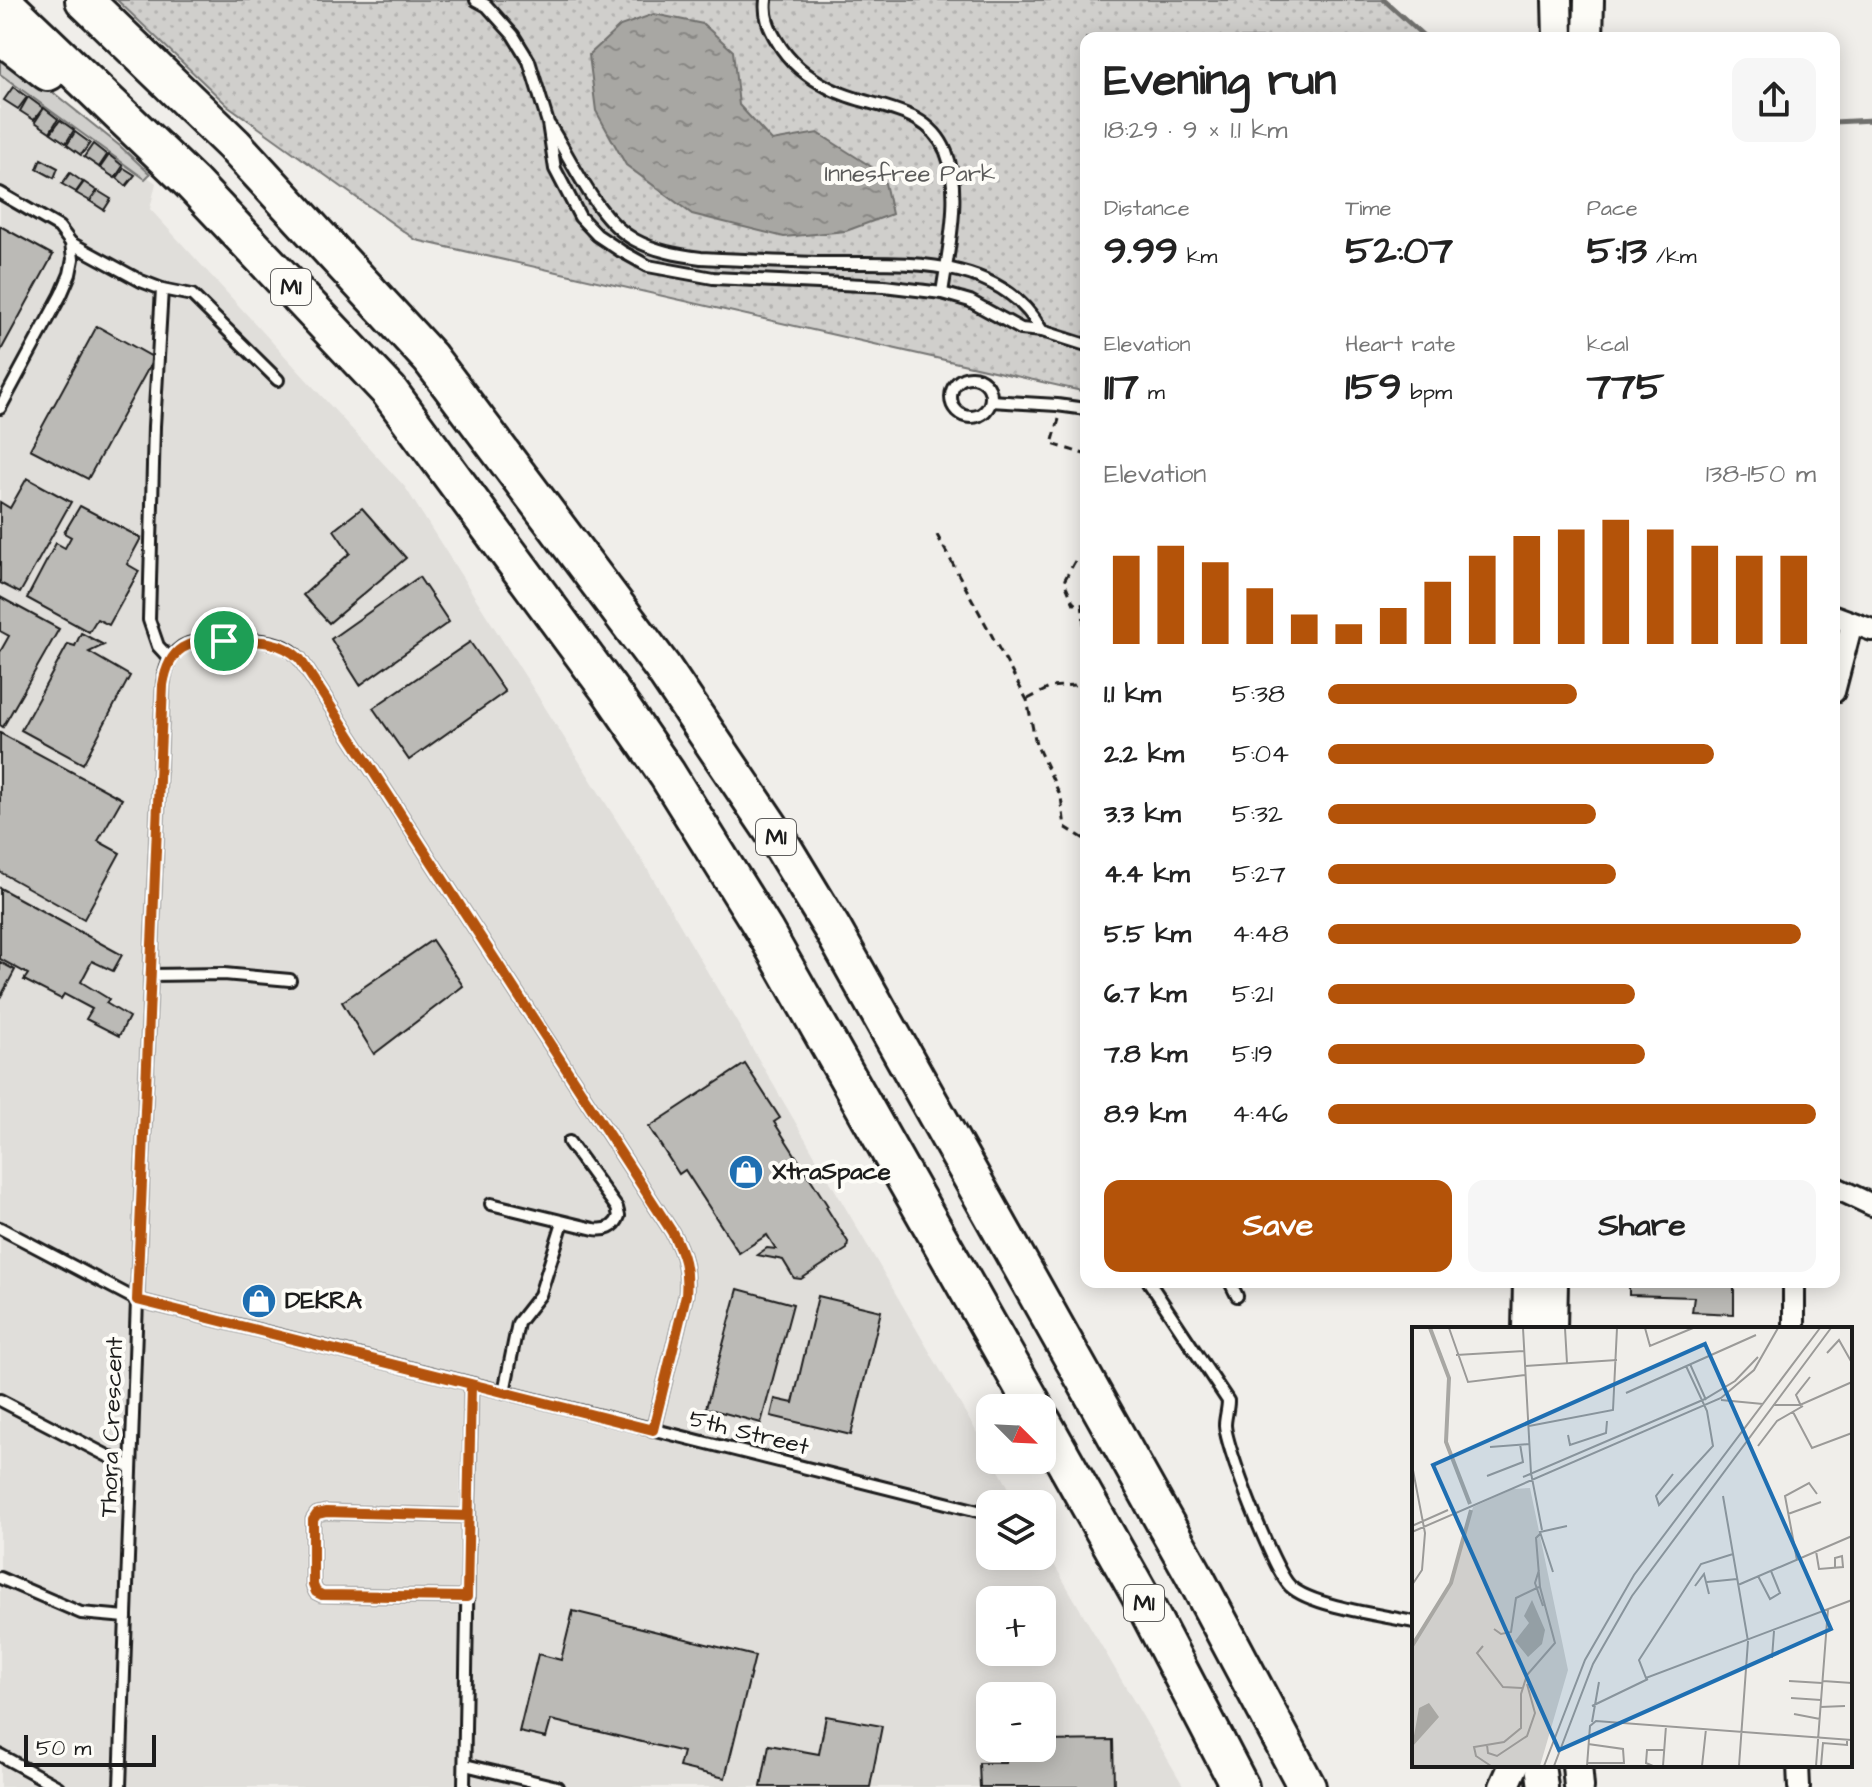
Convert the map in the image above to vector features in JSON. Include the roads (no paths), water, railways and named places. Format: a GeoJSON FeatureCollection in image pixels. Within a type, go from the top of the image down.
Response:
{"type":"FeatureCollection","features":[{"type":"Feature","properties":{"kind":"highway","name":"M1"},"geometry":{"type":"LineString","coordinates":[[1,0],[192,183],[389,391],[635,726],[764,930],[1027,1394]]}},
{"type":"Feature","properties":{"kind":"highway","name":"M1"},"geometry":{"type":"LineString","coordinates":[[84,0],[234,145],[430,358],[662,667],[776,836],[833,930],[1185,1560],[1307,1787]]}},
{"type":"Feature","properties":{"kind":"highway"},"geometry":{"type":"LineString","coordinates":[[0,35],[192,183]]}},
{"type":"Feature","properties":{"kind":"highway","name":"M1"},"geometry":{"type":"LineString","coordinates":[[1056,1446],[1140,1595],[1240,1787]]}},
{"type":"Feature","properties":{"kind":"main road"},"geometry":{"type":"LineString","coordinates":[[1557,0],[1558,32]]}},
{"type":"Feature","properties":{"kind":"main road"},"geometry":{"type":"LineString","coordinates":[[1588,32],[1589,0]]}},
{"type":"Feature","properties":{"kind":"main road"},"geometry":{"type":"LineString","coordinates":[[1527,1327],[1528,1288]]}},
{"type":"Feature","properties":{"kind":"main road"},"geometry":{"type":"LineString","coordinates":[[1552,1327],[1553,1288]]}},
{"type":"Feature","properties":{"kind":"main road"},"geometry":{"type":"LineString","coordinates":[[1571,1327],[1572,1288]]}},
{"type":"Feature","properties":{"kind":"main road"},"geometry":{"type":"LineString","coordinates":[[1504,1787],[1513,1767]]}},
{"type":"Feature","properties":{"kind":"main road"},"geometry":{"type":"LineString","coordinates":[[1540,1767],[1543,1787]]}},
{"type":"Feature","properties":{"kind":"main road"},"geometry":{"type":"LineString","coordinates":[[1577,1767],[1579,1787]]}},
{"type":"Feature","properties":{"kind":"street"},"geometry":{"type":"LineString","coordinates":[[1840,643],[1843,619],[1872,630]]}},
{"type":"Feature","properties":{"kind":"street"},"geometry":{"type":"LineString","coordinates":[[1840,1190],[1872,1205]]}},
{"type":"Feature","properties":{"kind":"street"},"geometry":{"type":"LineString","coordinates":[[1794,1288],[1794,1327]]}},
{"type":"Feature","properties":{"kind":"street"},"geometry":{"type":"LineString","coordinates":[[1798,1767],[1799,1787]]}},
{"type":"Feature","properties":{"kind":"lane"},"geometry":{"type":"LineString","coordinates":[[476,0],[487,6],[513,35],[529,61],[548,123],[555,169],[580,217],[597,235],[648,266],[713,278],[884,286],[942,293],[970,301],[1021,329],[1042,331],[1080,343]]}},
{"type":"Feature","properties":{"kind":"lane"},"geometry":{"type":"LineString","coordinates":[[766,0],[767,23],[772,33],[781,48],[803,71],[833,90],[908,114],[936,134],[950,164],[953,192],[942,293]]}},
{"type":"Feature","properties":{"kind":"lane"},"geometry":{"type":"LineString","coordinates":[[548,123],[592,197],[612,222],[633,240],[665,252],[701,258],[916,262],[946,268],[1007,291],[1031,311],[1042,331]]}},
{"type":"Feature","properties":{"kind":"lane"},"geometry":{"type":"LineString","coordinates":[[0,193],[50,220],[66,234],[73,259],[70,274],[0,408]]}},
{"type":"Feature","properties":{"kind":"lane"},"geometry":{"type":"LineString","coordinates":[[71,243],[141,281],[197,299],[278,380]]}},
{"type":"Feature","properties":{"kind":"lane"},"geometry":{"type":"LineString","coordinates":[[162,289],[154,426],[149,604],[152,634],[170,659],[182,647],[208,640],[279,644],[300,659],[672,1232],[688,1272],[686,1295],[653,1430]]}},
{"type":"Feature","properties":{"kind":"lane"},"geometry":{"type":"LineString","coordinates":[[973,377],[985,383],[991,401],[978,416],[966,417],[955,410],[951,398],[960,380],[973,377]]}},
{"type":"Feature","properties":{"kind":"lane"},"geometry":{"type":"LineString","coordinates":[[991,401],[1080,408]]}},
{"type":"Feature","properties":{"kind":"lane","name":"Thora Crescent"},"geometry":{"type":"LineString","coordinates":[[120,1787],[163,685],[170,659]]}},
{"type":"Feature","properties":{"kind":"lane"},"geometry":{"type":"LineString","coordinates":[[151,975],[224,974],[290,980]]}},
{"type":"Feature","properties":{"kind":"lane"},"geometry":{"type":"LineString","coordinates":[[491,1204],[602,1230],[614,1224],[619,1216],[617,1208],[569,1142]]}},
{"type":"Feature","properties":{"kind":"lane"},"geometry":{"type":"LineString","coordinates":[[504,1392],[518,1323],[540,1295],[563,1222]]}},
{"type":"Feature","properties":{"kind":"lane","name":"5th Street"},"geometry":{"type":"LineString","coordinates":[[0,1228],[137,1300],[976,1511]]}},
{"type":"Feature","properties":{"kind":"lane"},"geometry":{"type":"LineString","coordinates":[[1153,1288],[1228,1401],[1225,1424],[1239,1479],[1289,1585],[1306,1595],[1358,1611],[1412,1622]]}},
{"type":"Feature","properties":{"kind":"lane"},"geometry":{"type":"LineString","coordinates":[[1233,1288],[1237,1296]]}},
{"type":"Feature","properties":{"kind":"lane"},"geometry":{"type":"LineString","coordinates":[[464,1787],[471,1384]]}},
{"type":"Feature","properties":{"kind":"lane"},"geometry":{"type":"LineString","coordinates":[[0,1400],[131,1468]]}},
{"type":"Feature","properties":{"kind":"lane"},"geometry":{"type":"LineString","coordinates":[[467,1597],[322,1595],[316,1592],[313,1585],[313,1520],[317,1514],[326,1512],[468,1516]]}},
{"type":"Feature","properties":{"kind":"lane"},"geometry":{"type":"LineString","coordinates":[[0,1578],[81,1613],[126,1617]]}},
{"type":"Feature","properties":{"kind":"lane"},"geometry":{"type":"LineString","coordinates":[[0,1755],[58,1787]]}},
{"type":"Feature","properties":{"kind":"lane"},"geometry":{"type":"LineString","coordinates":[[465,1765],[557,1787]]}},
{"type":"Feature","properties":{"kind":"water"},"geometry":{"type":"Polygon","coordinates":[[[654,14],[703,24],[733,51],[739,105],[772,141],[818,133],[883,174],[892,214],[846,231],[784,237],[692,214],[626,165],[596,111],[589,55],[620,26],[654,14]]]}},
{"type":"Feature","properties":{"kind":"waterway"},"geometry":{"type":"LineString","coordinates":[[1384,0],[1419,32]]}},
{"type":"Feature","properties":{"kind":"waterway"},"geometry":{"type":"LineString","coordinates":[[1840,122],[1872,120]]}},
{"type":"Feature","properties":{"kind":"place","name":"XtraSpace"},"geometry":{"type":"Point","coordinates":[746,1172]}},
{"type":"Feature","properties":{"kind":"place","name":"DEKRA"},"geometry":{"type":"Point","coordinates":[259,1301]}},
{"type":"Feature","properties":{"kind":"park label","name":"Innesfree Park"},"geometry":{"type":"Point","coordinates":[910,174]}}]}
